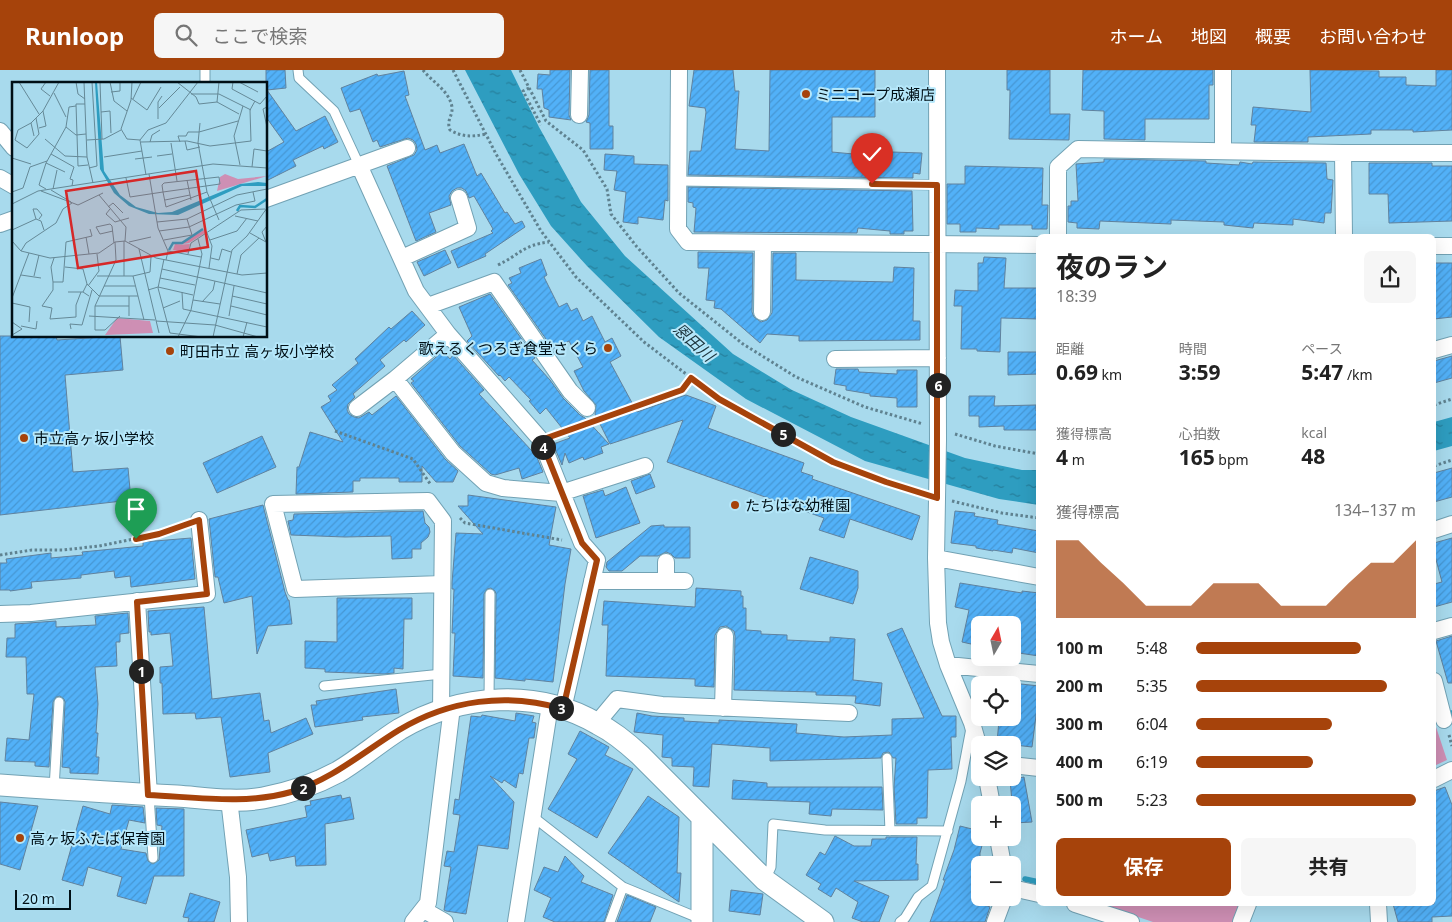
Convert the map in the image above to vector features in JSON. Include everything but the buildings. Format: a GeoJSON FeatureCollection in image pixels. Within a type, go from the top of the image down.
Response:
{"type":"FeatureCollection","features":[{"type":"Feature","properties":{"kind":"street"},"geometry":{"type":"LineString","coordinates":[[579,115],[580,70]]}},
{"type":"Feature","properties":{"kind":"street"},"geometry":{"type":"LineString","coordinates":[[679,70],[678,229],[688,242],[1036,245]]}},
{"type":"Feature","properties":{"kind":"street"},"geometry":{"type":"LineString","coordinates":[[937,70],[938,440],[936,558],[938,623],[948,665],[971,721]]}},
{"type":"Feature","properties":{"kind":"street"},"geometry":{"type":"LineString","coordinates":[[1223,70],[1223,150]]}},
{"type":"Feature","properties":{"kind":"street"},"geometry":{"type":"LineString","coordinates":[[0,131],[12,146]]}},
{"type":"Feature","properties":{"kind":"street"},"geometry":{"type":"LineString","coordinates":[[268,198],[407,148]]}},
{"type":"Feature","properties":{"kind":"street"},"geometry":{"type":"LineString","coordinates":[[1058,234],[1058,168],[1078,149],[1452,153]]}},
{"type":"Feature","properties":{"kind":"street"},"geometry":{"type":"LineString","coordinates":[[1343,153],[1344,234]]}},
{"type":"Feature","properties":{"kind":"street"},"geometry":{"type":"LineString","coordinates":[[359,165],[416,291],[448,334],[541,440],[582,543],[597,560],[557,707],[532,816],[516,922]]}},
{"type":"Feature","properties":{"kind":"street"},"geometry":{"type":"LineString","coordinates":[[0,178],[12,185]]}},
{"type":"Feature","properties":{"kind":"street"},"geometry":{"type":"LineString","coordinates":[[402,258],[468,228],[459,198]]}},
{"type":"Feature","properties":{"kind":"street"},"geometry":{"type":"LineString","coordinates":[[0,224],[12,220]]}},
{"type":"Feature","properties":{"kind":"street"},"geometry":{"type":"LineString","coordinates":[[762,312],[763,243]]}},
{"type":"Feature","properties":{"kind":"street"},"geometry":{"type":"LineString","coordinates":[[1436,246],[1452,246]]}},
{"type":"Feature","properties":{"kind":"street"},"geometry":{"type":"LineString","coordinates":[[428,306],[494,282],[570,391],[591,417]]}},
{"type":"Feature","properties":{"kind":"street"},"geometry":{"type":"LineString","coordinates":[[357,408],[448,334]]}},
{"type":"Feature","properties":{"kind":"street"},"geometry":{"type":"LineString","coordinates":[[1436,349],[1452,345]]}},
{"type":"Feature","properties":{"kind":"street"},"geometry":{"type":"LineString","coordinates":[[835,359],[938,358]]}},
{"type":"Feature","properties":{"kind":"street"},"geometry":{"type":"LineString","coordinates":[[395,379],[453,453],[486,483],[503,488],[561,493],[645,466]]}},
{"type":"Feature","properties":{"kind":"street"},"geometry":{"type":"LineString","coordinates":[[442,584],[295,589],[273,504],[428,501],[442,521],[442,584],[442,674],[447,708],[428,903],[418,916],[446,922]]}},
{"type":"Feature","properties":{"kind":"street"},"geometry":{"type":"LineString","coordinates":[[0,614],[207,594],[199,520]]}},
{"type":"Feature","properties":{"kind":"street"},"geometry":{"type":"LineString","coordinates":[[1436,529],[1452,524]]}},
{"type":"Feature","properties":{"kind":"street"},"geometry":{"type":"LineString","coordinates":[[936,558],[1036,576]]}},
{"type":"Feature","properties":{"kind":"street"},"geometry":{"type":"LineString","coordinates":[[666,562],[666,581]]}},
{"type":"Feature","properties":{"kind":"street"},"geometry":{"type":"LineString","coordinates":[[592,581],[685,581]]}},
{"type":"Feature","properties":{"kind":"street"},"geometry":{"type":"LineString","coordinates":[[137,602],[148,795]]}},
{"type":"Feature","properties":{"kind":"street"},"geometry":{"type":"LineString","coordinates":[[1436,631],[1452,626]]}},
{"type":"Feature","properties":{"kind":"street"},"geometry":{"type":"LineString","coordinates":[[723,708],[725,636]]}},
{"type":"Feature","properties":{"kind":"street"},"geometry":{"type":"LineString","coordinates":[[948,665],[1036,674]]}},
{"type":"Feature","properties":{"kind":"street"},"geometry":{"type":"LineString","coordinates":[[1436,689],[1444,720]]}},
{"type":"Feature","properties":{"kind":"street"},"geometry":{"type":"LineString","coordinates":[[597,723],[617,699],[662,705],[849,713]]}},
{"type":"Feature","properties":{"kind":"street"},"geometry":{"type":"LineString","coordinates":[[0,785],[148,795],[229,799],[261,798],[291,792],[315,783],[338,771],[398,730],[447,708],[489,700],[528,701],[557,707],[597,723],[621,738],[765,880],[819,921]]}},
{"type":"Feature","properties":{"kind":"street"},"geometry":{"type":"LineString","coordinates":[[1021,766],[1036,768]]}},
{"type":"Feature","properties":{"kind":"street"},"geometry":{"type":"LineString","coordinates":[[1436,778],[1452,770]]}},
{"type":"Feature","properties":{"kind":"street"},"geometry":{"type":"LineString","coordinates":[[229,799],[238,877],[239,922]]}},
{"type":"Feature","properties":{"kind":"street"},"geometry":{"type":"LineString","coordinates":[[702,818],[702,921]]}},
{"type":"Feature","properties":{"kind":"street"},"geometry":{"type":"LineString","coordinates":[[1021,890],[1036,893]]}},
{"type":"Feature","properties":{"kind":"street"},"geometry":{"type":"LineString","coordinates":[[995,922],[1001,906]]}},
{"type":"Feature","properties":{"kind":"street"},"geometry":{"type":"LineString","coordinates":[[1081,906],[1131,922]]}},
{"type":"Feature","properties":{"kind":"street"},"geometry":{"type":"LineString","coordinates":[[1241,922],[1247,906]]}},
{"type":"Feature","properties":{"kind":"street"},"geometry":{"type":"LineString","coordinates":[[1378,906],[1379,922]]}},
{"type":"Feature","properties":{"kind":"lane"},"geometry":{"type":"LineString","coordinates":[[298,70],[300,78],[334,112],[359,165]]}},
{"type":"Feature","properties":{"kind":"lane"},"geometry":{"type":"LineString","coordinates":[[678,181],[937,185]]}},
{"type":"Feature","properties":{"kind":"lane"},"geometry":{"type":"LineString","coordinates":[[489,700],[490,594]]}},
{"type":"Feature","properties":{"kind":"lane"},"geometry":{"type":"LineString","coordinates":[[324,686],[442,674]]}},
{"type":"Feature","properties":{"kind":"lane"},"geometry":{"type":"LineString","coordinates":[[54,789],[59,702]]}},
{"type":"Feature","properties":{"kind":"lane"},"geometry":{"type":"LineString","coordinates":[[900,922],[905,918],[918,897],[932,886],[961,781],[971,726]]}},
{"type":"Feature","properties":{"kind":"lane"},"geometry":{"type":"LineString","coordinates":[[887,758],[890,830]]}},
{"type":"Feature","properties":{"kind":"lane"},"geometry":{"type":"LineString","coordinates":[[148,795],[153,858]]}},
{"type":"Feature","properties":{"kind":"lane"},"geometry":{"type":"LineString","coordinates":[[532,816],[623,887],[702,921]]}},
{"type":"Feature","properties":{"kind":"lane"},"geometry":{"type":"LineString","coordinates":[[765,880],[771,866],[773,824],[825,830],[948,831]]}},
{"type":"Feature","properties":{"kind":"lane"},"geometry":{"type":"LineString","coordinates":[[610,922],[623,887]]}},
{"type":"Feature","properties":{"kind":"path"},"geometry":{"type":"LineString","coordinates":[[423,70],[446,94],[450,102],[452,109],[448,124],[450,130],[460,136],[474,137],[486,134]]}},
{"type":"Feature","properties":{"kind":"path"},"geometry":{"type":"LineString","coordinates":[[453,70],[486,134],[541,231],[576,277],[644,342],[719,399],[833,462],[886,482],[937,498],[1002,513],[1036,518]]}},
{"type":"Feature","properties":{"kind":"path"},"geometry":{"type":"LineString","coordinates":[[528,88],[524,91],[541,125]]}},
{"type":"Feature","properties":{"kind":"path"},"geometry":{"type":"LineString","coordinates":[[541,440],[591,417],[682,390],[691,378]]}},
{"type":"Feature","properties":{"kind":"path"},"geometry":{"type":"LineString","coordinates":[[1436,404],[1452,399]]}},
{"type":"Feature","properties":{"kind":"path"},"geometry":{"type":"LineString","coordinates":[[335,431],[413,459],[434,488]]}},
{"type":"Feature","properties":{"kind":"path"},"geometry":{"type":"LineString","coordinates":[[1436,465],[1452,460]]}},
{"type":"Feature","properties":{"kind":"path"},"geometry":{"type":"LineString","coordinates":[[458,516],[465,523],[582,543]]}},
{"type":"Feature","properties":{"kind":"path"},"geometry":{"type":"LineString","coordinates":[[0,555],[32,550],[62,550],[99,546],[159,534],[199,520]]}},
{"type":"Feature","properties":{"kind":"shaded area"},"geometry":{"type":"Polygon","coordinates":[[[1436,727],[1447,760],[1436,765],[1436,727]]]}},
{"type":"Feature","properties":{"kind":"shaded area"},"geometry":{"type":"Polygon","coordinates":[[[1106,906],[1239,906],[1233,922],[1153,922],[1106,906]]]}},
{"type":"Feature","properties":{"kind":"water","name":"恩田川"},"geometry":{"type":"Polygon","coordinates":[[[465,70],[511,70],[539,127],[581,202],[625,256],[733,354],[792,390],[851,417],[965,458],[1022,470],[1036,470],[1036,505],[999,499],[865,461],[746,399],[659,337],[587,266],[551,226],[519,174],[465,70]]]}},
{"type":"Feature","properties":{"kind":"water"},"geometry":{"type":"Polygon","coordinates":[[[1452,417],[1452,446],[1436,450],[1436,421],[1452,417]]]}},
{"type":"Feature","properties":{"kind":"waterway"},"geometry":{"type":"LineString","coordinates":[[1025,879],[1036,881]]}},
{"type":"Feature","properties":{"kind":"place","name":"ミニコープ成瀬店"},"geometry":{"type":"Point","coordinates":[806,94]}},
{"type":"Feature","properties":{"kind":"place","name":"歌えるくつろぎ食堂さくら"},"geometry":{"type":"Point","coordinates":[608,348]}},
{"type":"Feature","properties":{"kind":"place","name":"町田市立 高ヶ坂小学校"},"geometry":{"type":"Point","coordinates":[170,351]}},
{"type":"Feature","properties":{"kind":"place","name":"市立高ヶ坂小学校"},"geometry":{"type":"Point","coordinates":[24,438]}},
{"type":"Feature","properties":{"kind":"place","name":"たちはな幼稚園"},"geometry":{"type":"Point","coordinates":[735,505]}},
{"type":"Feature","properties":{"kind":"place","name":"高ヶ坂ふたば保育園"},"geometry":{"type":"Point","coordinates":[20,838]}},
{"type":"Feature","properties":{"kind":"route"},"geometry":{"type":"LineString","coordinates":[[136,539],[159,534],[199,520],[207,594],[137,602],[148,795],[229,799],[261,798],[291,792],[315,783],[338,771],[398,730],[441,710],[470,702],[489,700],[528,701],[563,709],[597,560],[582,543],[541,440],[682,390],[691,378],[719,399],[833,462],[886,482],[937,498],[937,185],[872,184]]}}]}
